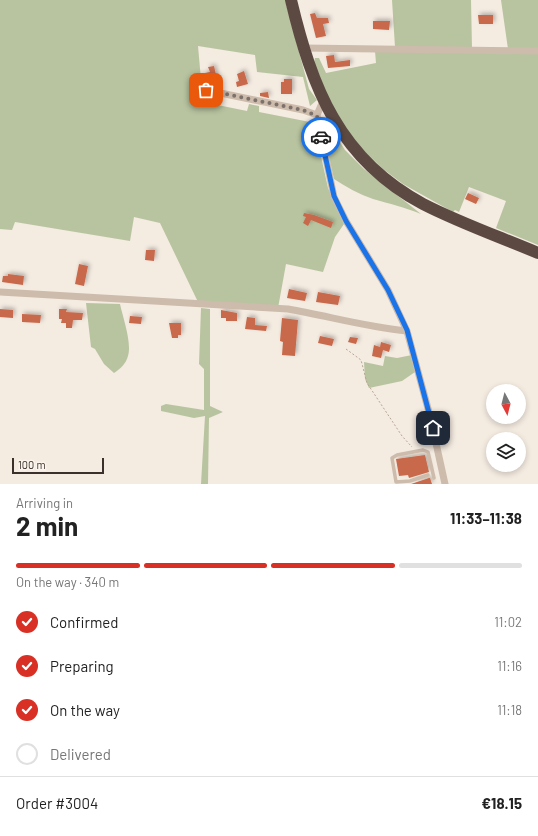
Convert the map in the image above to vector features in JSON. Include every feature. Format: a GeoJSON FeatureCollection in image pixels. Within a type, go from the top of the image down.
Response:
{"type":"FeatureCollection","features":[{"type":"Feature","properties":{"kind":"highway"},"geometry":{"type":"LineString","coordinates":[[290,0],[303,48],[323,101],[335,123],[370,165],[392,184],[422,203],[446,215],[538,253]]}},
{"type":"Feature","properties":{"kind":"street"},"geometry":{"type":"LineString","coordinates":[[303,48],[538,51]]}},
{"type":"Feature","properties":{"kind":"street"},"geometry":{"type":"LineString","coordinates":[[206,90],[303,110],[317,116]]}},
{"type":"Feature","properties":{"kind":"street"},"geometry":{"type":"LineString","coordinates":[[323,101],[317,116],[334,196],[350,227],[388,290],[407,330],[422,381],[445,484]]}},
{"type":"Feature","properties":{"kind":"street"},"geometry":{"type":"LineString","coordinates":[[0,292],[288,310],[322,315],[383,328],[407,330]]}},
{"type":"Feature","properties":{"kind":"lane"},"geometry":{"type":"LineString","coordinates":[[428,475],[410,481],[396,482],[392,458],[396,455],[414,451],[423,450],[428,452],[434,478]]}},
{"type":"Feature","properties":{"kind":"lane"},"geometry":{"type":"LineString","coordinates":[[432,468],[441,464]]}},
{"type":"Feature","properties":{"kind":"path"},"geometry":{"type":"LineString","coordinates":[[346,349],[361,360],[367,383],[402,436],[414,447],[414,451]]}},
{"type":"Feature","properties":{"kind":"green space"},"geometry":{"type":"Polygon","coordinates":[[[0,0],[285,0],[309,89],[317,100],[310,106],[303,77],[257,72],[255,55],[198,46],[203,102],[247,111],[249,104],[259,106],[259,112],[310,122],[313,120],[328,188],[344,224],[335,237],[323,272],[286,264],[278,308],[198,302],[160,223],[134,217],[130,241],[15,222],[12,230],[0,229],[0,0]]]}},
{"type":"Feature","properties":{"kind":"green space"},"geometry":{"type":"Polygon","coordinates":[[[392,0],[471,0],[472,48],[395,47],[392,0]]]}},
{"type":"Feature","properties":{"kind":"green space"},"geometry":{"type":"Polygon","coordinates":[[[501,0],[538,0],[538,49],[508,49],[501,0]]]}},
{"type":"Feature","properties":{"kind":"green space"},"geometry":{"type":"Polygon","coordinates":[[[375,51],[538,54],[538,245],[496,228],[506,201],[469,187],[459,212],[455,210],[453,212],[403,184],[383,169],[356,143],[331,106],[314,62],[315,58],[319,58],[326,73],[376,63],[375,51]]]}},
{"type":"Feature","properties":{"kind":"green space"},"geometry":{"type":"Polygon","coordinates":[[[324,118],[345,150],[364,169],[421,214],[368,197],[334,179],[321,121],[324,118]]]}},
{"type":"Feature","properties":{"kind":"green space"},"geometry":{"type":"Polygon","coordinates":[[[86,303],[120,304],[128,338],[129,351],[124,364],[114,373],[104,364],[95,349],[91,347],[86,303]]]}},
{"type":"Feature","properties":{"kind":"green space"},"geometry":{"type":"Polygon","coordinates":[[[201,308],[210,309],[210,406],[223,412],[209,418],[208,484],[201,484],[205,416],[194,418],[161,411],[161,406],[166,404],[204,410],[204,369],[199,364],[201,308]]]}},
{"type":"Feature","properties":{"kind":"green space"},"geometry":{"type":"Polygon","coordinates":[[[412,355],[415,372],[402,381],[369,388],[365,379],[364,362],[383,366],[385,356],[397,358],[412,355]]]}},
{"type":"Feature","properties":{"kind":"building"},"geometry":{"type":"Polygon","coordinates":[[[315,13],[317,18],[328,18],[329,23],[323,24],[326,36],[316,38],[310,14],[315,13]]]}},
{"type":"Feature","properties":{"kind":"building"},"geometry":{"type":"Polygon","coordinates":[[[478,15],[493,15],[493,24],[479,24],[478,15]]]}},
{"type":"Feature","properties":{"kind":"building"},"geometry":{"type":"Polygon","coordinates":[[[373,21],[390,21],[389,30],[373,29],[373,21]]]}},
{"type":"Feature","properties":{"kind":"building"},"geometry":{"type":"Polygon","coordinates":[[[334,55],[335,62],[350,60],[350,66],[328,68],[326,56],[334,55]]]}},
{"type":"Feature","properties":{"kind":"building"},"geometry":{"type":"Polygon","coordinates":[[[214,66],[217,79],[206,80],[205,73],[210,72],[208,67],[214,66]]]}},
{"type":"Feature","properties":{"kind":"building"},"geometry":{"type":"Polygon","coordinates":[[[244,71],[248,84],[237,87],[236,82],[239,81],[237,74],[244,71]]]}},
{"type":"Feature","properties":{"kind":"building"},"geometry":{"type":"Polygon","coordinates":[[[284,79],[292,79],[292,94],[281,94],[281,82],[284,82],[284,79]]]}},
{"type":"Feature","properties":{"kind":"building"},"geometry":{"type":"Polygon","coordinates":[[[268,92],[269,98],[260,96],[260,93],[268,92]]]}},
{"type":"Feature","properties":{"kind":"building"},"geometry":{"type":"Polygon","coordinates":[[[468,193],[479,198],[476,204],[465,199],[468,193]]]}},
{"type":"Feature","properties":{"kind":"building"},"geometry":{"type":"Polygon","coordinates":[[[304,213],[333,222],[331,228],[311,220],[308,226],[303,223],[306,217],[303,216],[304,213]]]}},
{"type":"Feature","properties":{"kind":"building"},"geometry":{"type":"Polygon","coordinates":[[[146,250],[155,250],[154,261],[145,260],[146,250]]]}},
{"type":"Feature","properties":{"kind":"building"},"geometry":{"type":"Polygon","coordinates":[[[79,264],[88,266],[84,286],[75,284],[79,264]]]}},
{"type":"Feature","properties":{"kind":"building"},"geometry":{"type":"Polygon","coordinates":[[[8,274],[24,276],[23,285],[2,282],[3,276],[8,276],[8,274]]]}},
{"type":"Feature","properties":{"kind":"building"},"geometry":{"type":"Polygon","coordinates":[[[289,289],[307,293],[305,301],[287,298],[289,289]]]}},
{"type":"Feature","properties":{"kind":"building"},"geometry":{"type":"Polygon","coordinates":[[[318,292],[340,296],[338,305],[316,302],[318,292]]]}},
{"type":"Feature","properties":{"kind":"building"},"geometry":{"type":"Polygon","coordinates":[[[0,309],[13,310],[13,318],[0,317],[0,309]]]}},
{"type":"Feature","properties":{"kind":"building"},"geometry":{"type":"Polygon","coordinates":[[[59,309],[67,309],[66,312],[83,313],[82,320],[73,320],[72,328],[66,328],[66,323],[61,323],[62,319],[59,319],[59,309]]]}},
{"type":"Feature","properties":{"kind":"building"},"geometry":{"type":"Polygon","coordinates":[[[221,310],[237,313],[237,321],[226,321],[226,318],[221,318],[221,310]]]}},
{"type":"Feature","properties":{"kind":"building"},"geometry":{"type":"Polygon","coordinates":[[[22,314],[41,315],[40,323],[22,322],[22,314]]]}},
{"type":"Feature","properties":{"kind":"building"},"geometry":{"type":"Polygon","coordinates":[[[130,316],[142,317],[141,324],[129,323],[130,316]]]}},
{"type":"Feature","properties":{"kind":"building"},"geometry":{"type":"Polygon","coordinates":[[[247,317],[255,318],[255,325],[267,326],[266,331],[245,329],[247,317]]]}},
{"type":"Feature","properties":{"kind":"building"},"geometry":{"type":"Polygon","coordinates":[[[282,318],[298,320],[295,356],[282,355],[283,342],[280,341],[282,318]]]}},
{"type":"Feature","properties":{"kind":"building"},"geometry":{"type":"Polygon","coordinates":[[[169,323],[181,323],[181,335],[178,335],[178,338],[172,338],[169,323]]]}},
{"type":"Feature","properties":{"kind":"building"},"geometry":{"type":"Polygon","coordinates":[[[320,336],[334,339],[332,346],[318,343],[320,336]]]}},
{"type":"Feature","properties":{"kind":"building"},"geometry":{"type":"Polygon","coordinates":[[[350,337],[358,338],[356,344],[348,342],[350,337]]]}},
{"type":"Feature","properties":{"kind":"building"},"geometry":{"type":"Polygon","coordinates":[[[381,342],[391,345],[389,352],[383,350],[381,358],[372,356],[374,345],[380,347],[381,342]]]}},
{"type":"Feature","properties":{"kind":"building"},"geometry":{"type":"Polygon","coordinates":[[[425,455],[429,472],[409,478],[408,475],[399,476],[396,459],[425,455]]]}},
{"type":"Feature","properties":{"kind":"building"},"geometry":{"type":"Polygon","coordinates":[[[429,478],[432,484],[411,484],[429,478]]]}},
{"type":"Feature","properties":{"kind":"way so far"},"geometry":{"type":"LineString","coordinates":[[206,90],[303,110],[317,116],[321,137]]}},
{"type":"Feature","properties":{"kind":"route"},"geometry":{"type":"LineString","coordinates":[[321,137],[334,196],[346,221],[388,290],[402,317],[416,360],[433,428]]}}]}
